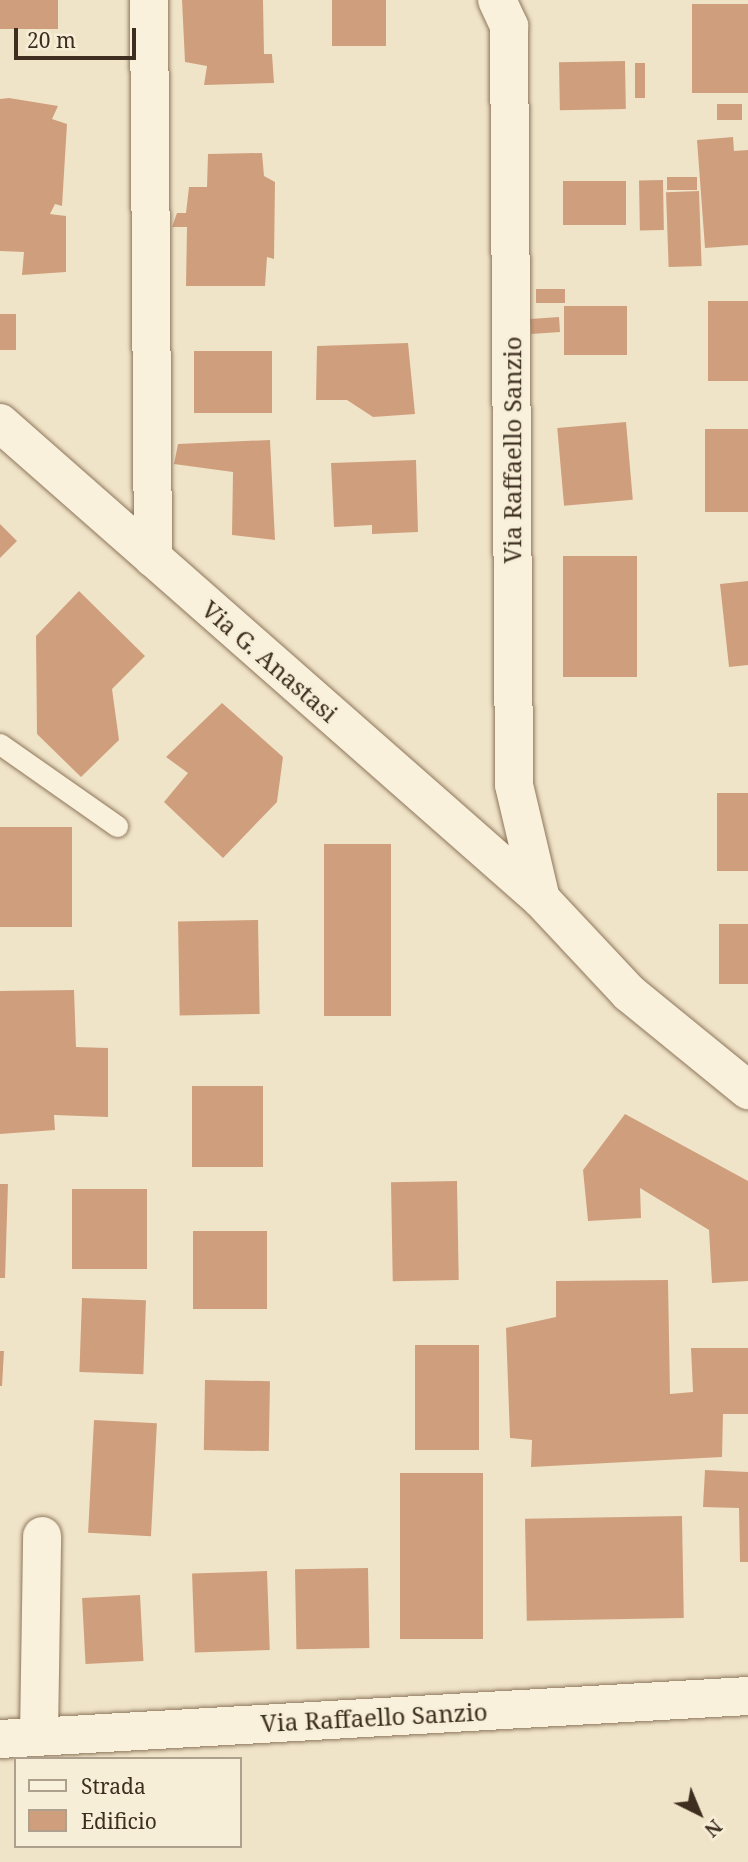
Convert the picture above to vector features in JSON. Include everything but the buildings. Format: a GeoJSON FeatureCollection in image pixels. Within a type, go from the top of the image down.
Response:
{"type":"FeatureCollection","features":[{"type":"Feature","properties":{"kind":"street"},"geometry":{"type":"LineString","coordinates":[[149,0],[153,558]]}},
{"type":"Feature","properties":{"kind":"street","name":"Via Raffaello Sanzio"},"geometry":{"type":"LineString","coordinates":[[497,0],[509,26],[514,785],[541,899]]}},
{"type":"Feature","properties":{"kind":"street","name":"Via G. Anastasi"},"geometry":{"type":"LineString","coordinates":[[0,423],[541,899],[629,993],[748,1090]]}},
{"type":"Feature","properties":{"kind":"street"},"geometry":{"type":"LineString","coordinates":[[39,1736],[42,1536]]}},
{"type":"Feature","properties":{"kind":"street","name":"Via Raffaello Sanzio"},"geometry":{"type":"LineString","coordinates":[[0,1739],[748,1696]]}},
{"type":"Feature","properties":{"kind":"lane"},"geometry":{"type":"LineString","coordinates":[[0,744],[117,826]]}}]}
